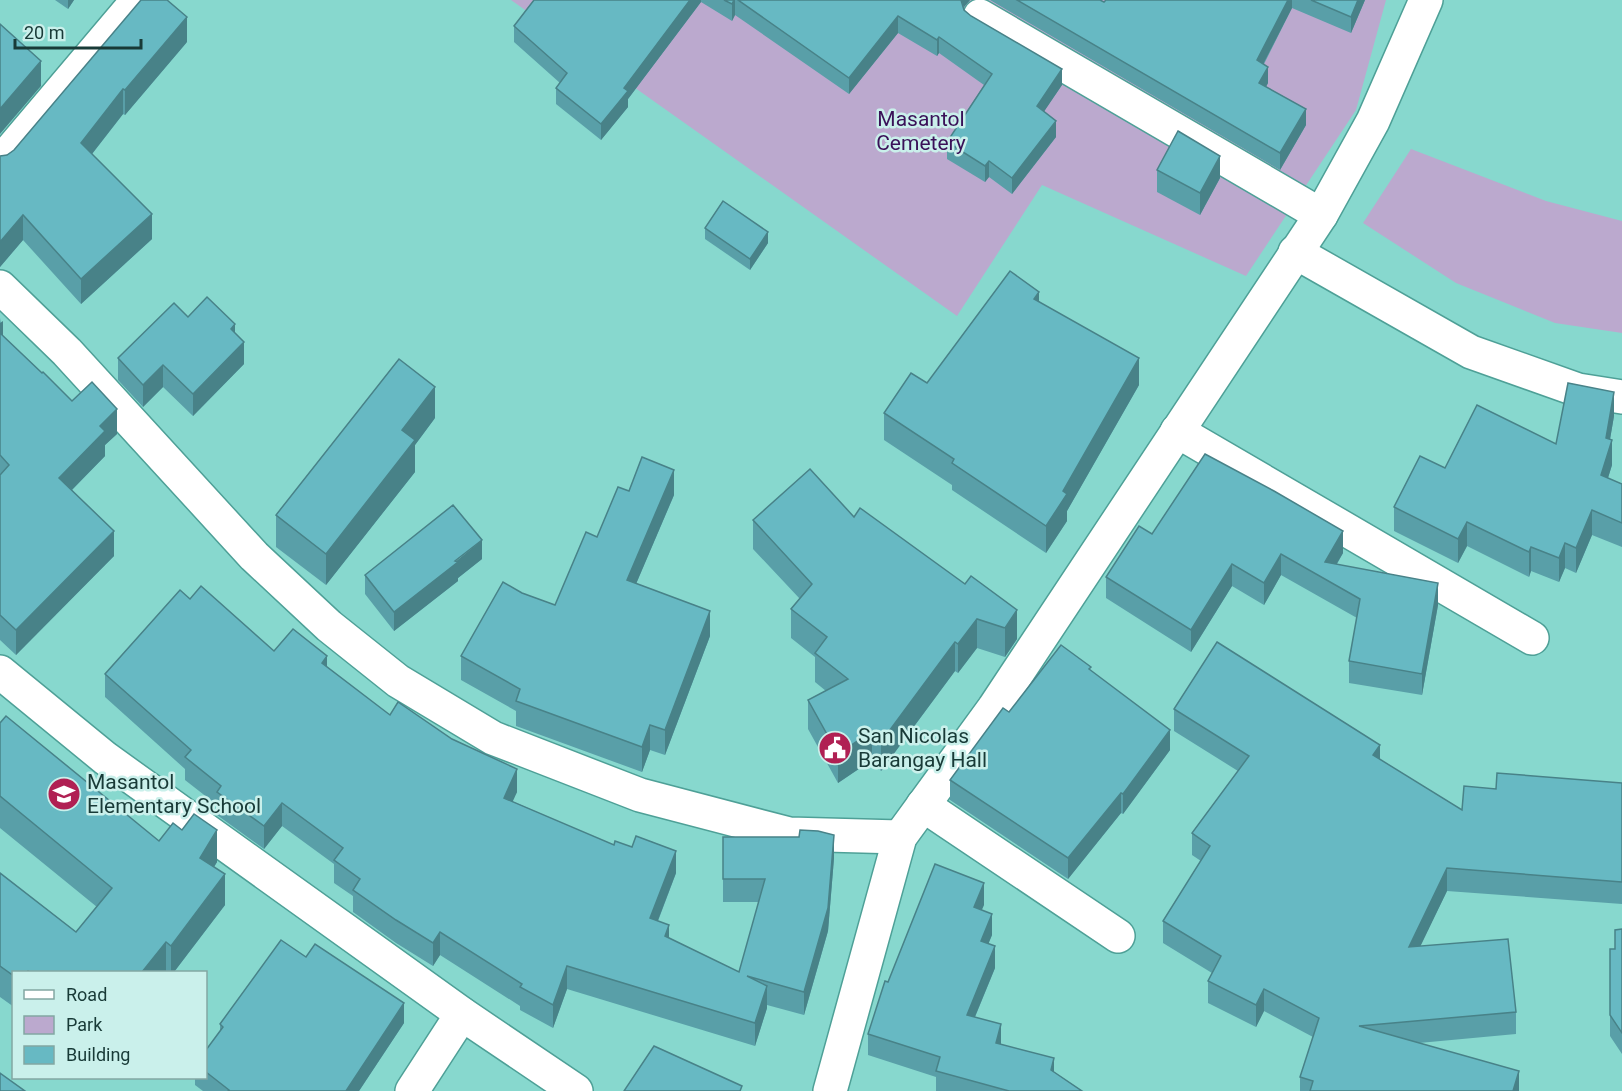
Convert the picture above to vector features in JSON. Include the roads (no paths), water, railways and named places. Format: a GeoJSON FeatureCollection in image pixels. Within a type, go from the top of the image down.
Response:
{"type":"FeatureCollection","features":[{"type":"Feature","properties":{"kind":"street"},"geometry":{"type":"LineString","coordinates":[[0,163],[138,0]]}},
{"type":"Feature","properties":{"kind":"street"},"geometry":{"type":"LineString","coordinates":[[830,1091],[900,837],[994,708],[1321,215],[1373,122],[1421,2]]}},
{"type":"Feature","properties":{"kind":"street"},"geometry":{"type":"LineString","coordinates":[[980,16],[1321,215]]}},
{"type":"Feature","properties":{"kind":"street"},"geometry":{"type":"LineString","coordinates":[[1295,252],[1471,352],[1578,390],[1622,398]]}},
{"type":"Feature","properties":{"kind":"street"},"geometry":{"type":"LineString","coordinates":[[0,287],[67,352],[254,556],[329,626],[398,681],[493,738],[640,795],[789,834],[900,837]]}},
{"type":"Feature","properties":{"kind":"street"},"geometry":{"type":"LineString","coordinates":[[1177,431],[1532,638]]}},
{"type":"Feature","properties":{"kind":"street"},"geometry":{"type":"LineString","coordinates":[[0,672],[105,758],[462,1014],[576,1091]]}},
{"type":"Feature","properties":{"kind":"street"},"geometry":{"type":"LineString","coordinates":[[923,805],[1118,936]]}},
{"type":"Feature","properties":{"kind":"street"},"geometry":{"type":"LineString","coordinates":[[412,1091],[462,1014]]}},
{"type":"Feature","properties":{"kind":"place","name":"San Nicolas Barangay Hall"},"geometry":{"type":"Point","coordinates":[835,748]}},
{"type":"Feature","properties":{"kind":"place","name":"Masantol Elementary School"},"geometry":{"type":"Point","coordinates":[64,794]}},
{"type":"Feature","properties":{"kind":"park label","name":"Masantol Cemetery"},"geometry":{"type":"Point","coordinates":[921,131]}}]}
